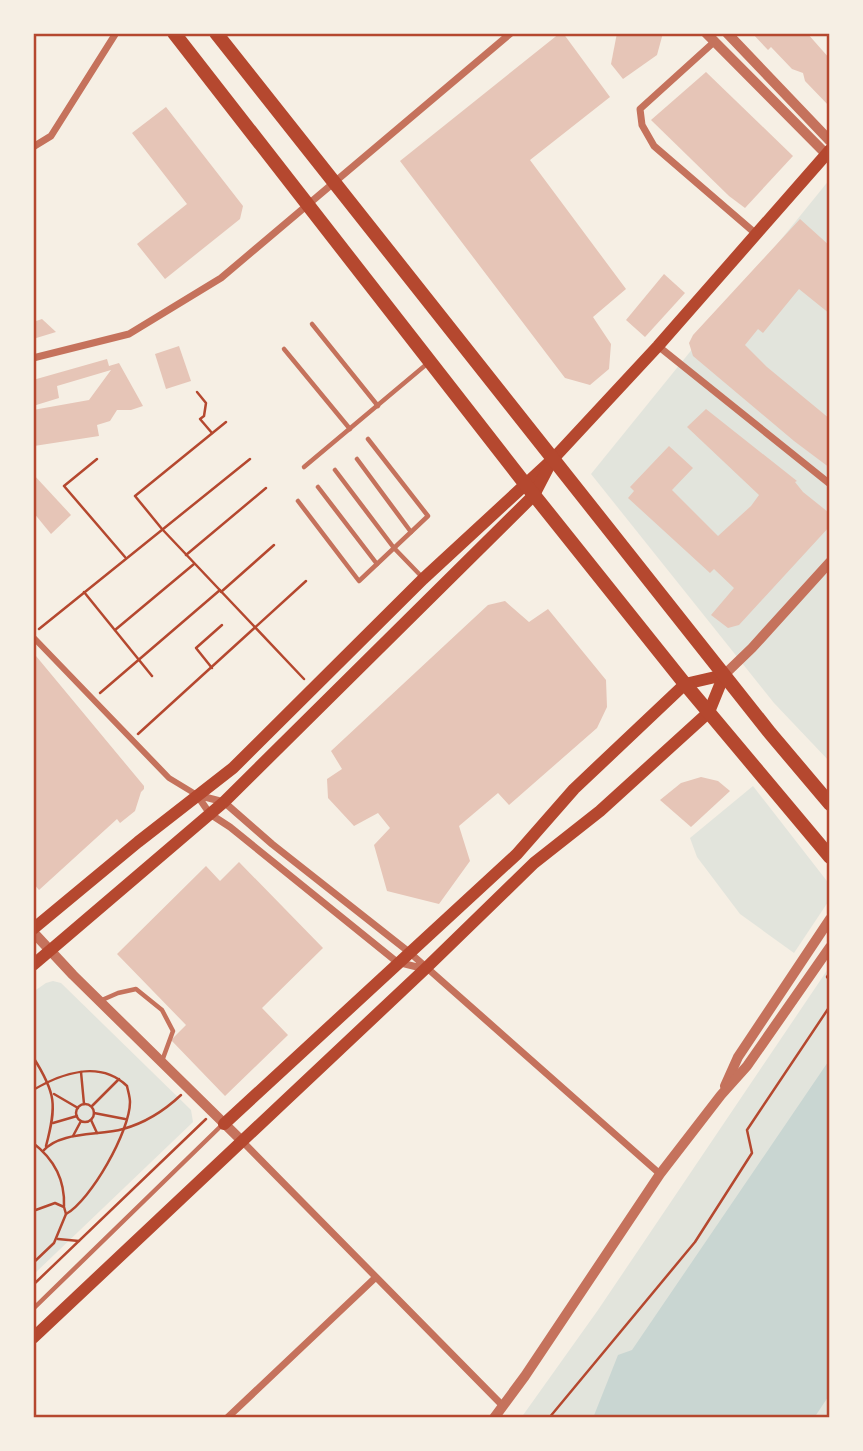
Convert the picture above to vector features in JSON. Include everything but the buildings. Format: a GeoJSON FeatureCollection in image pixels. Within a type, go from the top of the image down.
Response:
{"type":"FeatureCollection","features":[{"type":"Feature","properties":{"kind":"main road"},"geometry":{"type":"LineString","coordinates":[[174,33],[530,490],[685,684],[830,857]]}},
{"type":"Feature","properties":{"kind":"main road"},"geometry":{"type":"LineString","coordinates":[[216,33],[770,733],[830,804]]}},
{"type":"Feature","properties":{"kind":"main road"},"geometry":{"type":"LineString","coordinates":[[33,965],[224,802],[530,490],[553,459],[828,155]]}},
{"type":"Feature","properties":{"kind":"main road"},"geometry":{"type":"LineString","coordinates":[[33,931],[233,768],[423,579],[530,490]]}},
{"type":"Feature","properties":{"kind":"main road"},"geometry":{"type":"LineString","coordinates":[[224,1124],[517,854],[573,789],[685,684],[724,675]]}},
{"type":"Feature","properties":{"kind":"main road"},"geometry":{"type":"LineString","coordinates":[[33,1338],[534,863],[600,811],[709,712],[724,675]]}},
{"type":"Feature","properties":{"kind":"street"},"geometry":{"type":"LineString","coordinates":[[33,147],[51,136],[116,33]]}},
{"type":"Feature","properties":{"kind":"street"},"geometry":{"type":"LineString","coordinates":[[33,358],[129,334],[221,278],[511,33]]}},
{"type":"Feature","properties":{"kind":"street"},"geometry":{"type":"LineString","coordinates":[[727,33],[830,141]]}},
{"type":"Feature","properties":{"kind":"street"},"geometry":{"type":"LineString","coordinates":[[755,233],[654,146],[642,125],[640,109],[710,37],[828,155]]}},
{"type":"Feature","properties":{"kind":"street"},"geometry":{"type":"LineString","coordinates":[[658,346],[830,484]]}},
{"type":"Feature","properties":{"kind":"street"},"geometry":{"type":"LineString","coordinates":[[724,675],[830,562]]}},
{"type":"Feature","properties":{"kind":"street"},"geometry":{"type":"LineString","coordinates":[[33,635],[169,778],[197,795],[224,802],[272,844],[409,952],[425,969],[660,1174]]}},
{"type":"Feature","properties":{"kind":"street"},"geometry":{"type":"LineString","coordinates":[[197,795],[210,814],[230,827],[397,962],[425,969]]}},
{"type":"Feature","properties":{"kind":"street"},"geometry":{"type":"LineString","coordinates":[[721,1095],[738,1057],[830,919]]}},
{"type":"Feature","properties":{"kind":"street"},"geometry":{"type":"LineString","coordinates":[[33,931],[503,1406]]}},
{"type":"Feature","properties":{"kind":"street"},"geometry":{"type":"LineString","coordinates":[[494,1418],[660,1174],[747,1066],[830,947]]}},
{"type":"Feature","properties":{"kind":"street"},"geometry":{"type":"LineString","coordinates":[[227,1418],[375,1278]]}},
{"type":"Feature","properties":{"kind":"lane"},"geometry":{"type":"LineString","coordinates":[[312,324],[378,407]]}},
{"type":"Feature","properties":{"kind":"lane"},"geometry":{"type":"LineString","coordinates":[[284,349],[350,429]]}},
{"type":"Feature","properties":{"kind":"lane"},"geometry":{"type":"LineString","coordinates":[[304,467],[431,360]]}},
{"type":"Feature","properties":{"kind":"lane"},"geometry":{"type":"LineString","coordinates":[[298,501],[359,581],[428,516],[368,439]]}},
{"type":"Feature","properties":{"kind":"lane"},"geometry":{"type":"LineString","coordinates":[[357,459],[411,532]]}},
{"type":"Feature","properties":{"kind":"lane"},"geometry":{"type":"LineString","coordinates":[[335,470],[394,548],[423,579]]}},
{"type":"Feature","properties":{"kind":"lane"},"geometry":{"type":"LineString","coordinates":[[318,487],[377,564]]}},
{"type":"Feature","properties":{"kind":"lane"},"geometry":{"type":"LineString","coordinates":[[100,1001],[136,989],[162,1010],[173,1031],[161,1061]]}},
{"type":"Feature","properties":{"kind":"lane"},"geometry":{"type":"LineString","coordinates":[[33,1309],[224,1124]]}},
{"type":"Feature","properties":{"kind":"path"},"geometry":{"type":"LineString","coordinates":[[197,392],[206,402],[204,416],[200,419],[212,433]]}},
{"type":"Feature","properties":{"kind":"path"},"geometry":{"type":"LineString","coordinates":[[226,422],[135,496],[194,564],[314,690]]}},
{"type":"Feature","properties":{"kind":"path"},"geometry":{"type":"LineString","coordinates":[[97,459],[64,486],[126,558]]}},
{"type":"Feature","properties":{"kind":"path"},"geometry":{"type":"LineString","coordinates":[[33,635],[250,459]]}},
{"type":"Feature","properties":{"kind":"path"},"geometry":{"type":"LineString","coordinates":[[186,555],[266,488]]}},
{"type":"Feature","properties":{"kind":"path"},"geometry":{"type":"LineString","coordinates":[[93,699],[274,545]]}},
{"type":"Feature","properties":{"kind":"path"},"geometry":{"type":"LineString","coordinates":[[115,630],[194,564]]}},
{"type":"Feature","properties":{"kind":"path"},"geometry":{"type":"LineString","coordinates":[[132,740],[306,581]]}},
{"type":"Feature","properties":{"kind":"path"},"geometry":{"type":"LineString","coordinates":[[84,592],[152,676]]}},
{"type":"Feature","properties":{"kind":"path"},"geometry":{"type":"LineString","coordinates":[[212,668],[196,649],[222,625]]}},
{"type":"Feature","properties":{"kind":"path"},"geometry":{"type":"LineString","coordinates":[[830,972],[827,977],[830,980]]}},
{"type":"Feature","properties":{"kind":"path"},"geometry":{"type":"LineString","coordinates":[[549,1418],[706,1226],[752,1153],[747,1130],[830,1006]]}},
{"type":"Feature","properties":{"kind":"path"},"geometry":{"type":"LineString","coordinates":[[33,1057],[52,1093],[52,1123],[44,1149]]}},
{"type":"Feature","properties":{"kind":"path"},"geometry":{"type":"LineString","coordinates":[[81,1072],[84,1104]]}},
{"type":"Feature","properties":{"kind":"path"},"geometry":{"type":"LineString","coordinates":[[33,1090],[48,1081],[81,1072],[107,1072],[127,1086],[130,1101],[127,1119],[114,1153],[96,1181],[73,1210],[66,1214]]}},
{"type":"Feature","properties":{"kind":"path"},"geometry":{"type":"LineString","coordinates":[[92,1107],[119,1079]]}},
{"type":"Feature","properties":{"kind":"path"},"geometry":{"type":"LineString","coordinates":[[44,1149],[72,1138],[123,1129],[146,1120],[170,1106],[188,1088]]}},
{"type":"Feature","properties":{"kind":"path"},"geometry":{"type":"LineString","coordinates":[[52,1093],[78,1108]]}},
{"type":"Feature","properties":{"kind":"path"},"geometry":{"type":"LineString","coordinates":[[84,1104],[92,1107],[94,1112],[86,1122],[77,1116],[78,1108],[84,1104]]}},
{"type":"Feature","properties":{"kind":"path"},"geometry":{"type":"LineString","coordinates":[[94,1112],[127,1119]]}},
{"type":"Feature","properties":{"kind":"path"},"geometry":{"type":"LineString","coordinates":[[33,1285],[213,1112]]}},
{"type":"Feature","properties":{"kind":"path"},"geometry":{"type":"LineString","coordinates":[[52,1123],[77,1116]]}},
{"type":"Feature","properties":{"kind":"path"},"geometry":{"type":"LineString","coordinates":[[91,1119],[97,1133]]}},
{"type":"Feature","properties":{"kind":"path"},"geometry":{"type":"LineString","coordinates":[[72,1138],[81,1121]]}},
{"type":"Feature","properties":{"kind":"path"},"geometry":{"type":"LineString","coordinates":[[33,1143],[44,1149],[59,1176],[64,1189],[66,1214],[57,1238],[33,1263]]}},
{"type":"Feature","properties":{"kind":"path"},"geometry":{"type":"LineString","coordinates":[[33,1211],[55,1203],[64,1207]]}},
{"type":"Feature","properties":{"kind":"path"},"geometry":{"type":"LineString","coordinates":[[57,1238],[79,1241]]}},
{"type":"Feature","properties":{"kind":"shaded area"},"geometry":{"type":"Polygon","coordinates":[[[830,179],[830,762],[774,703],[591,474],[830,179]]]}},
{"type":"Feature","properties":{"kind":"shaded area"},"geometry":{"type":"Polygon","coordinates":[[[753,786],[830,885],[830,899],[794,953],[740,914],[697,857],[690,838],[753,786]]]}},
{"type":"Feature","properties":{"kind":"shaded area"},"geometry":{"type":"Polygon","coordinates":[[[830,966],[830,1418],[521,1418],[598,1310],[830,966]]]}},
{"type":"Feature","properties":{"kind":"shaded area"},"geometry":{"type":"Polygon","coordinates":[[[53,981],[61,983],[191,1110],[193,1122],[33,1275],[33,992],[53,981]]]}},
{"type":"Feature","properties":{"kind":"shaded area"},"geometry":{"type":"Polygon","coordinates":[[[830,1059],[830,1394],[814,1418],[593,1418],[618,1355],[632,1350],[830,1059]]]}}]}
